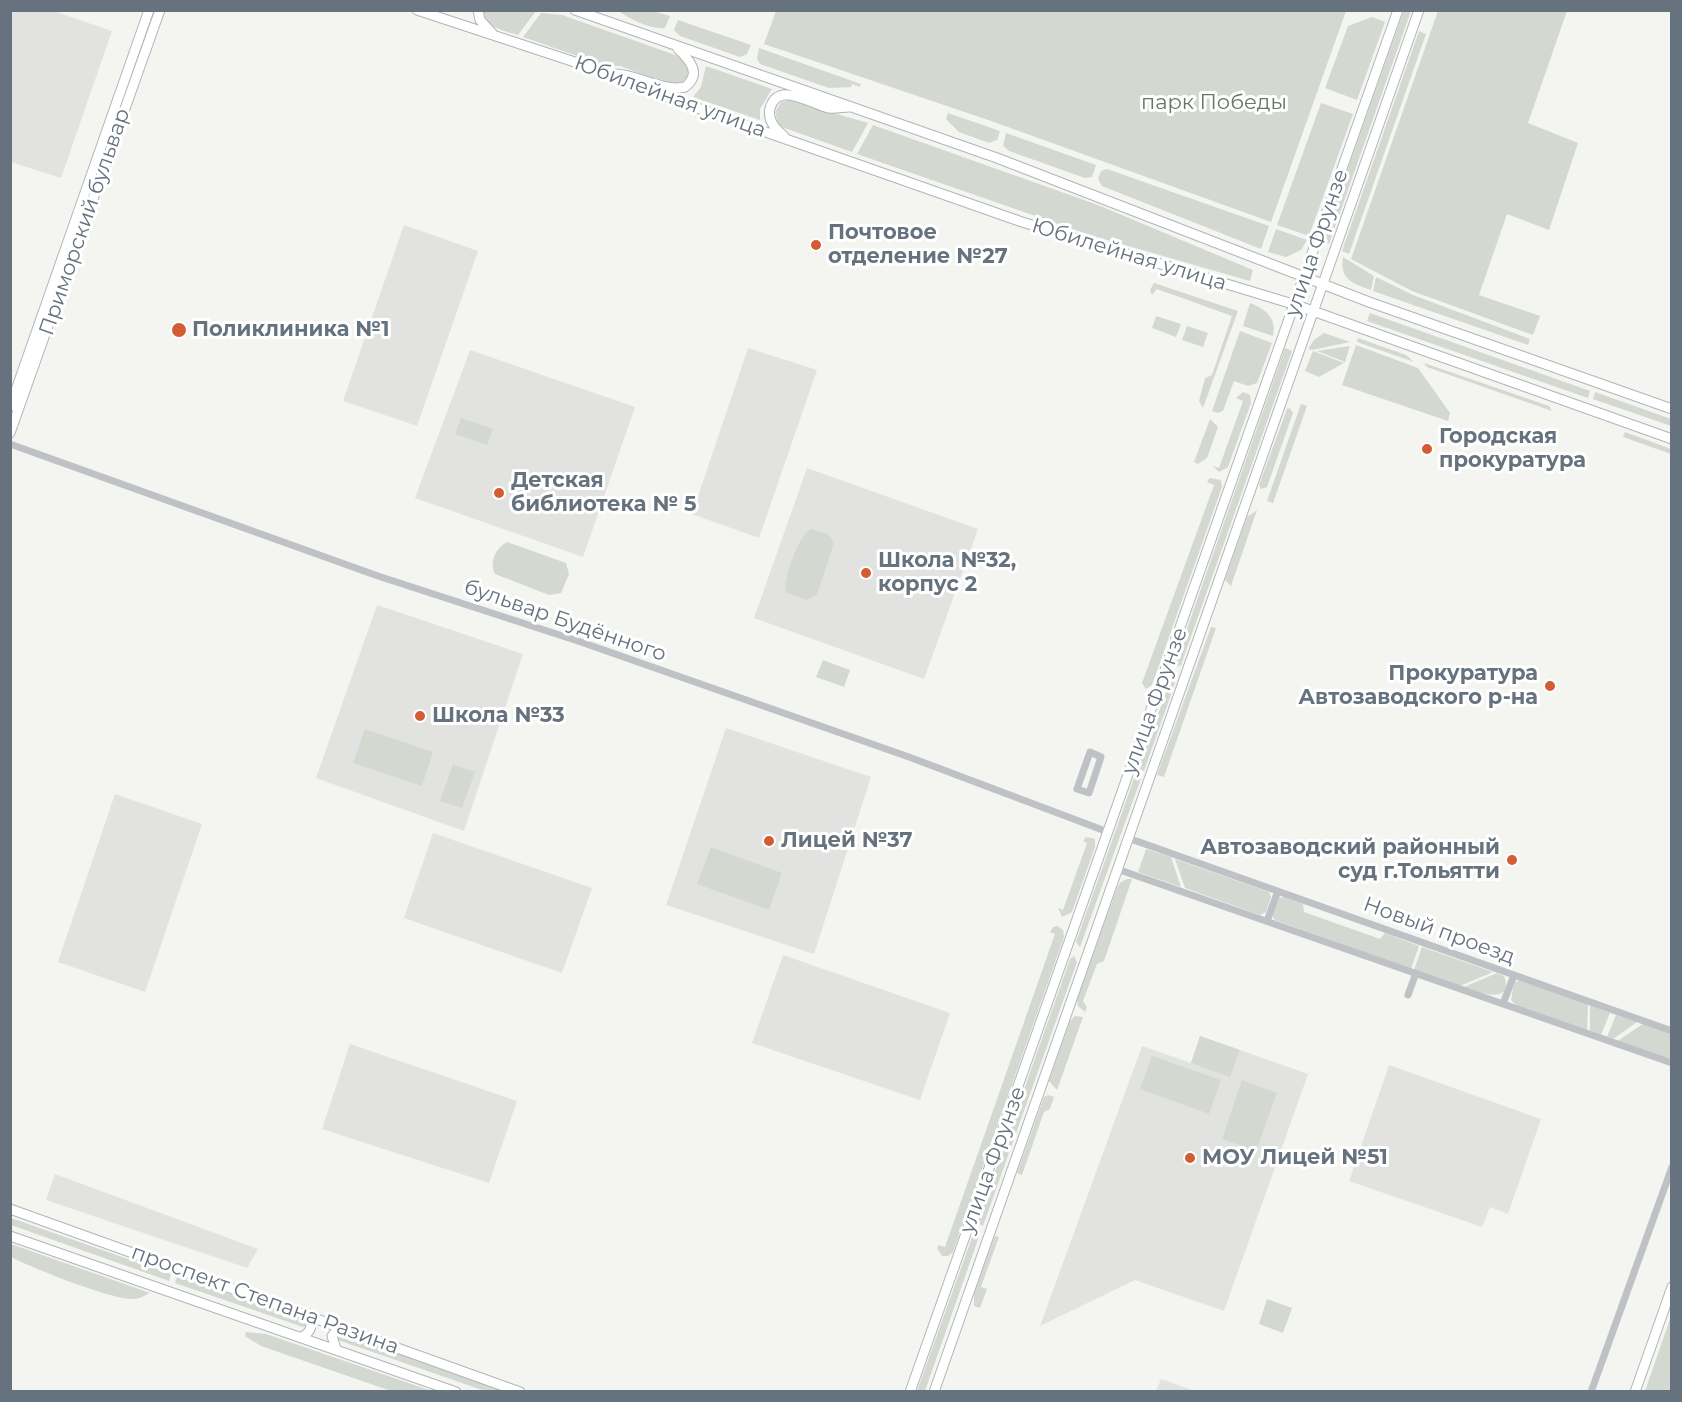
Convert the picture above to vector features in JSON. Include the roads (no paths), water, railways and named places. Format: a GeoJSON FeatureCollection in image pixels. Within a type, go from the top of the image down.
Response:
{"type":"FeatureCollection","features":[{"type":"Feature","properties":{"kind":"main road"},"geometry":{"type":"LineString","coordinates":[[10,407],[149,10]]}},
{"type":"Feature","properties":{"kind":"main road","name":"Приморский бульвар"},"geometry":{"type":"LineString","coordinates":[[10,433],[160,10]]}},
{"type":"Feature","properties":{"kind":"main road","name":"Юбилейная улица"},"geometry":{"type":"LineString","coordinates":[[417,10],[608,73],[1022,222],[1296,305],[1671,439]]}},
{"type":"Feature","properties":{"kind":"main road"},"geometry":{"type":"LineString","coordinates":[[478,10],[480,20],[498,38]]}},
{"type":"Feature","properties":{"kind":"main road","name":"Юбилейная улица"},"geometry":{"type":"LineString","coordinates":[[574,10],[1090,192],[1322,285],[1671,409]]}},
{"type":"Feature","properties":{"kind":"main road","name":"улица Фрунзе"},"geometry":{"type":"LineString","coordinates":[[910,1392],[1296,305],[1398,10]]}},
{"type":"Feature","properties":{"kind":"main road","name":"улица Фрунзе"},"geometry":{"type":"LineString","coordinates":[[934,1392],[1419,10]]}},
{"type":"Feature","properties":{"kind":"main road"},"geometry":{"type":"LineString","coordinates":[[608,73],[628,74],[670,88],[685,87],[693,78],[693,67],[690,60],[675,46]]}},
{"type":"Feature","properties":{"kind":"main road"},"geometry":{"type":"LineString","coordinates":[[786,138],[772,124],[769,116],[773,102],[779,96],[789,94],[830,108],[854,107]]}},
{"type":"Feature","properties":{"kind":"main road"},"geometry":{"type":"LineString","coordinates":[[1166,670],[1184,677]]}},
{"type":"Feature","properties":{"kind":"main road"},"geometry":{"type":"LineString","coordinates":[[1069,947],[1088,953]]}},
{"type":"Feature","properties":{"kind":"main road","name":"проспект Степана Разина"},"geometry":{"type":"LineString","coordinates":[[10,1209],[309,1314],[520,1392]]}},
{"type":"Feature","properties":{"kind":"main road","name":"проспект Степана Разина"},"geometry":{"type":"LineString","coordinates":[[10,1236],[456,1392]]}},
{"type":"Feature","properties":{"kind":"main road"},"geometry":{"type":"LineString","coordinates":[[1635,1392],[1671,1287]]}},
{"type":"Feature","properties":{"kind":"main road"},"geometry":{"type":"LineString","coordinates":[[302,1337],[310,1332],[312,1326],[309,1314]]}},
{"type":"Feature","properties":{"kind":"main road"},"geometry":{"type":"LineString","coordinates":[[336,1349],[332,1336],[336,1330],[344,1328]]}},
{"type":"Feature","properties":{"kind":"street","name":"бульвар Будённого"},"geometry":{"type":"LineString","coordinates":[[10,444],[334,561],[578,641],[909,758],[1108,832]]}},
{"type":"Feature","properties":{"kind":"street"},"geometry":{"type":"LineString","coordinates":[[1090,752],[1101,757],[1089,793],[1077,789],[1090,752]]}},
{"type":"Feature","properties":{"kind":"street","name":"Новый проезд"},"geometry":{"type":"LineString","coordinates":[[1128,838],[1671,1031]]}},
{"type":"Feature","properties":{"kind":"street"},"geometry":{"type":"LineString","coordinates":[[1117,869],[1671,1063]]}},
{"type":"Feature","properties":{"kind":"street"},"geometry":{"type":"LineString","coordinates":[[1267,921],[1278,891]]}},
{"type":"Feature","properties":{"kind":"street"},"geometry":{"type":"LineString","coordinates":[[1408,995],[1416,973]]}},
{"type":"Feature","properties":{"kind":"street"},"geometry":{"type":"LineString","coordinates":[[1503,1004],[1514,975]]}},
{"type":"Feature","properties":{"kind":"street"},"geometry":{"type":"LineString","coordinates":[[1592,1392],[1671,1167]]}},
{"type":"Feature","properties":{"kind":"place","name":"Почтовое отделение №27"},"geometry":{"type":"Point","coordinates":[816,245]}},
{"type":"Feature","properties":{"kind":"place","name":"Поликлиника №1"},"geometry":{"type":"Point","coordinates":[179,330]}},
{"type":"Feature","properties":{"kind":"place","name":"Городская прокуратура"},"geometry":{"type":"Point","coordinates":[1427,449]}},
{"type":"Feature","properties":{"kind":"place","name":"Детская библиотека № 5"},"geometry":{"type":"Point","coordinates":[499,493]}},
{"type":"Feature","properties":{"kind":"place","name":"Школа №32, корпус 2"},"geometry":{"type":"Point","coordinates":[866,573]}},
{"type":"Feature","properties":{"kind":"place","name":"Прокуратура Автозаводского р-на"},"geometry":{"type":"Point","coordinates":[1550,686]}},
{"type":"Feature","properties":{"kind":"place","name":"Школа №33"},"geometry":{"type":"Point","coordinates":[420,716]}},
{"type":"Feature","properties":{"kind":"place","name":"Лицей №37"},"geometry":{"type":"Point","coordinates":[769,841]}},
{"type":"Feature","properties":{"kind":"place","name":"Автозаводский районный суд г.Тольятти"},"geometry":{"type":"Point","coordinates":[1512,860]}},
{"type":"Feature","properties":{"kind":"place","name":"МОУ Лицей №51"},"geometry":{"type":"Point","coordinates":[1190,1158]}},
{"type":"Feature","properties":{"kind":"park label","name":"парк Победы"},"geometry":{"type":"Point","coordinates":[1214,103]}}]}
